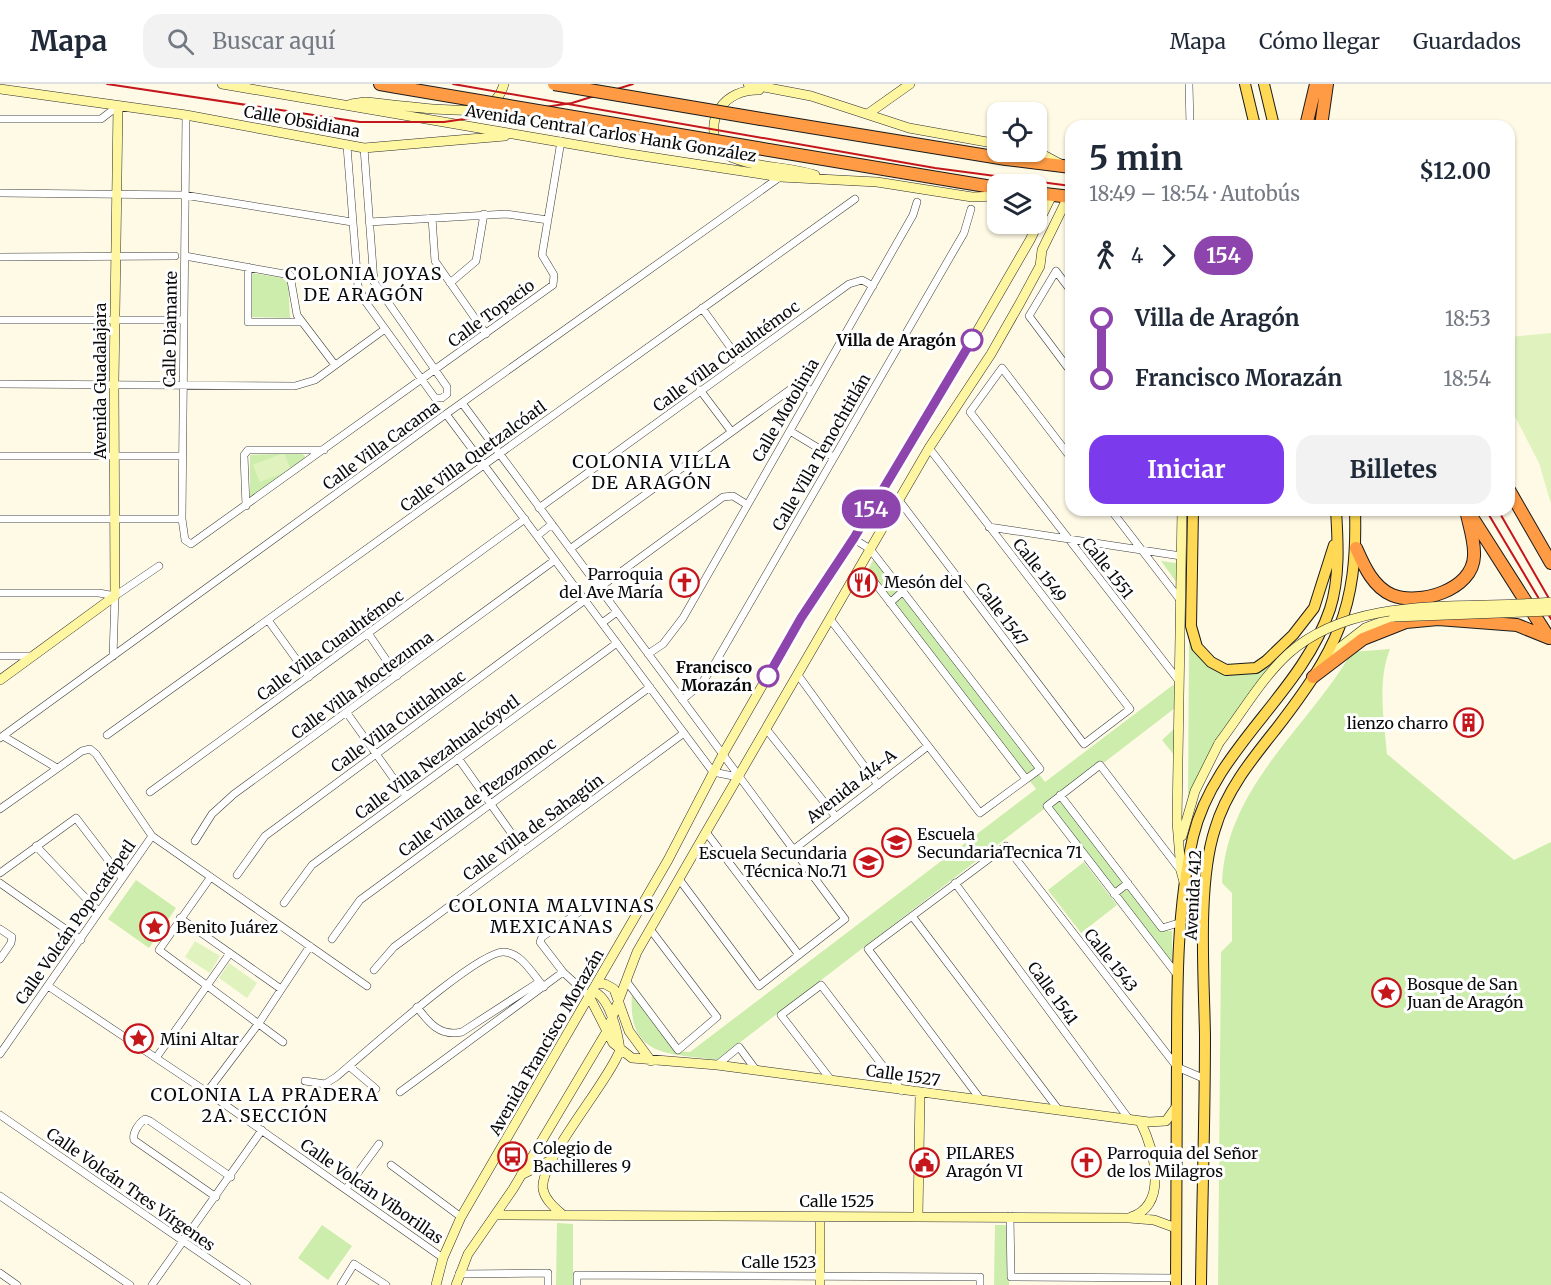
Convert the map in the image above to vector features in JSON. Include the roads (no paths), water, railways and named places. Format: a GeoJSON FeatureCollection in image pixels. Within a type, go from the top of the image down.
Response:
{"type":"FeatureCollection","features":[{"type":"Feature","properties":{"kind":"highway","name":"Avenida Central Carlos Hank González"},"geometry":{"type":"LineString","coordinates":[[380,84],[987,186]]}},
{"type":"Feature","properties":{"kind":"highway"},"geometry":{"type":"LineString","coordinates":[[554,84],[1065,167]]}},
{"type":"Feature","properties":{"kind":"highway"},"geometry":{"type":"LineString","coordinates":[[1307,120],[1316,84]]}},
{"type":"Feature","properties":{"kind":"highway"},"geometry":{"type":"LineString","coordinates":[[1322,120],[1327,84]]}},
{"type":"Feature","properties":{"kind":"highway"},"geometry":{"type":"LineString","coordinates":[[1047,194],[1065,196]]}},
{"type":"Feature","properties":{"kind":"highway"},"geometry":{"type":"LineString","coordinates":[[1515,500],[1551,562]]}},
{"type":"Feature","properties":{"kind":"highway"},"geometry":{"type":"LineString","coordinates":[[1356,548],[1374,582],[1393,596],[1408,598],[1449,591],[1461,584],[1470,572],[1474,557],[1468,516]]}},
{"type":"Feature","properties":{"kind":"highway"},"geometry":{"type":"LineString","coordinates":[[1471,516],[1550,639]]}},
{"type":"Feature","properties":{"kind":"highway"},"geometry":{"type":"LineString","coordinates":[[1313,677],[1363,639],[1406,622],[1438,619],[1517,624],[1550,639]]}},
{"type":"Feature","properties":{"kind":"main road"},"geometry":{"type":"LineString","coordinates":[[1237,84],[1249,103]]}},
{"type":"Feature","properties":{"kind":"main road"},"geometry":{"type":"LineString","coordinates":[[1245,84],[1253,120]]}},
{"type":"Feature","properties":{"kind":"main road"},"geometry":{"type":"LineString","coordinates":[[1264,84],[1273,120]]}},
{"type":"Feature","properties":{"kind":"main road"},"geometry":{"type":"LineString","coordinates":[[1193,516],[1191,626],[1197,647],[1210,662],[1226,670],[1256,668],[1293,635],[1314,608],[1337,537]]}},
{"type":"Feature","properties":{"kind":"main road","name":"Avenida 412"},"geometry":{"type":"LineString","coordinates":[[1176,1281],[1178,975],[1185,883],[1193,835],[1212,788],[1306,658],[1324,626],[1335,585],[1336,516]]}},
{"type":"Feature","properties":{"kind":"main road","name":"Avenida 412"},"geometry":{"type":"LineString","coordinates":[[1201,1285],[1206,873],[1215,826],[1232,790],[1313,677],[1338,637],[1347,609],[1356,548],[1355,516]]}},
{"type":"Feature","properties":{"kind":"street","name":"Avenida Central Carlos Hank González"},"geometry":{"type":"LineString","coordinates":[[222,84],[780,177],[822,177],[972,197],[987,196]]}},
{"type":"Feature","properties":{"kind":"street"},"geometry":{"type":"LineString","coordinates":[[339,105],[365,102],[471,111],[489,105],[497,99],[504,84]]}},
{"type":"Feature","properties":{"kind":"street"},"geometry":{"type":"LineString","coordinates":[[748,84],[869,113],[909,128],[987,142]]}},
{"type":"Feature","properties":{"kind":"street"},"geometry":{"type":"LineString","coordinates":[[869,113],[910,84]]}},
{"type":"Feature","properties":{"kind":"street"},"geometry":{"type":"LineString","coordinates":[[1189,84],[1190,120]]}},
{"type":"Feature","properties":{"kind":"street","name":"Calle Obsidiana"},"geometry":{"type":"LineString","coordinates":[[0,89],[186,115],[364,148],[521,135]]}},
{"type":"Feature","properties":{"kind":"street"},"geometry":{"type":"LineString","coordinates":[[779,90],[738,92],[725,101],[714,124],[716,144],[720,151],[736,159],[796,168],[822,177]]}},
{"type":"Feature","properties":{"kind":"street"},"geometry":{"type":"LineString","coordinates":[[0,119],[100,120],[118,106]]}},
{"type":"Feature","properties":{"kind":"street","name":"Avenida Guadalajara"},"geometry":{"type":"LineString","coordinates":[[114,656],[114,383],[118,106]]}},
{"type":"Feature","properties":{"kind":"street","name":"Calle Diamante"},"geometry":{"type":"LineString","coordinates":[[186,115],[182,519],[183,537],[187,543]]}},
{"type":"Feature","properties":{"kind":"street","name":"Calle Topacio"},"geometry":{"type":"LineString","coordinates":[[187,543],[195,544],[554,283],[554,275],[542,255],[561,141]]}},
{"type":"Feature","properties":{"kind":"street"},"geometry":{"type":"LineString","coordinates":[[347,146],[355,273],[365,301],[435,398],[445,397],[447,387],[378,291],[372,270],[364,148]]}},
{"type":"Feature","properties":{"kind":"street"},"geometry":{"type":"LineString","coordinates":[[1047,156],[1065,166]]}},
{"type":"Feature","properties":{"kind":"street","name":"Calle Villa Cacama"},"geometry":{"type":"LineString","coordinates":[[2,737],[446,414],[780,177]]}},
{"type":"Feature","properties":{"kind":"street"},"geometry":{"type":"LineString","coordinates":[[0,193],[184,195],[352,222]]}},
{"type":"Feature","properties":{"kind":"street","name":"Avenida Francisco Morazán"},"geometry":{"type":"LineString","coordinates":[[436,1285],[442,1258],[461,1217],[590,990],[668,860],[713,772],[801,618],[854,538],[1030,240],[1052,195]]}},
{"type":"Feature","properties":{"kind":"street","name":"Calle Villa Quetzalcóatl"},"geometry":{"type":"LineString","coordinates":[[107,735],[855,199]]}},
{"type":"Feature","properties":{"kind":"street","name":"Calle Motolinia"},"geometry":{"type":"LineString","coordinates":[[648,654],[673,633],[873,286],[913,215],[917,202]]}},
{"type":"Feature","properties":{"kind":"street"},"geometry":{"type":"LineString","coordinates":[[456,1285],[468,1254],[521,1175],[607,1031],[637,952],[650,929],[928,448],[991,354],[1040,266],[1042,250],[1065,206]]}},
{"type":"Feature","properties":{"kind":"street","name":"Calle Villa Tenochtitlán"},"geometry":{"type":"LineString","coordinates":[[682,700],[700,686],[711,670],[964,233],[971,209]]}},
{"type":"Feature","properties":{"kind":"street"},"geometry":{"type":"LineString","coordinates":[[369,222],[484,214],[506,214],[548,220]]}},
{"type":"Feature","properties":{"kind":"street"},"geometry":{"type":"LineString","coordinates":[[450,283],[476,261],[484,214]]}},
{"type":"Feature","properties":{"kind":"street"},"geometry":{"type":"LineString","coordinates":[[432,218],[435,261],[486,334]]}},
{"type":"Feature","properties":{"kind":"street"},"geometry":{"type":"LineString","coordinates":[[1030,240],[1042,250]]}},
{"type":"Feature","properties":{"kind":"street"},"geometry":{"type":"LineString","coordinates":[[0,257],[175,256]]}},
{"type":"Feature","properties":{"kind":"street"},"geometry":{"type":"LineString","coordinates":[[185,256],[292,276],[296,314],[335,365]]}},
{"type":"Feature","properties":{"kind":"street"},"geometry":{"type":"LineString","coordinates":[[248,267],[249,322],[301,322]]}},
{"type":"Feature","properties":{"kind":"street"},"geometry":{"type":"LineString","coordinates":[[1065,283],[1056,271],[1029,316],[1065,364]]}},
{"type":"Feature","properties":{"kind":"street","name":"Calle Villa Cuauhtémoc"},"geometry":{"type":"LineString","coordinates":[[539,508],[853,281],[862,280],[873,286]]}},
{"type":"Feature","properties":{"kind":"street"},"geometry":{"type":"LineString","coordinates":[[365,301],[378,291]]}},
{"type":"Feature","properties":{"kind":"street"},"geometry":{"type":"LineString","coordinates":[[702,308],[741,362]]}},
{"type":"Feature","properties":{"kind":"street"},"geometry":{"type":"LineString","coordinates":[[0,320],[184,320]]}},
{"type":"Feature","properties":{"kind":"street"},"geometry":{"type":"LineString","coordinates":[[0,384],[183,383],[295,386],[315,380],[384,329]]}},
{"type":"Feature","properties":{"kind":"street","name":"Calle 1551"},"geometry":{"type":"LineString","coordinates":[[1065,450],[1002,368],[970,412],[1180,683]]}},
{"type":"Feature","properties":{"kind":"street"},"geometry":{"type":"LineString","coordinates":[[570,549],[795,386],[812,391]]}},
{"type":"Feature","properties":{"kind":"street"},"geometry":{"type":"LineString","coordinates":[[700,390],[730,431]]}},
{"type":"Feature","properties":{"kind":"street"},"geometry":{"type":"LineString","coordinates":[[462,403],[845,919],[759,986],[679,879]]}},
{"type":"Feature","properties":{"kind":"street"},"geometry":{"type":"LineString","coordinates":[[446,414],[713,772],[738,777]]}},
{"type":"Feature","properties":{"kind":"street"},"geometry":{"type":"LineString","coordinates":[[790,431],[833,457]]}},
{"type":"Feature","properties":{"kind":"street","name":"Calle 1549"},"geometry":{"type":"LineString","coordinates":[[928,448],[1130,709]]}},
{"type":"Feature","properties":{"kind":"street"},"geometry":{"type":"LineString","coordinates":[[246,506],[244,458],[248,450],[324,450]]}},
{"type":"Feature","properties":{"kind":"street"},"geometry":{"type":"LineString","coordinates":[[0,456],[182,456]]}},
{"type":"Feature","properties":{"kind":"street"},"geometry":{"type":"LineString","coordinates":[[599,588],[723,497],[732,496],[746,504]]}},
{"type":"Feature","properties":{"kind":"street","name":"Calle 1547"},"geometry":{"type":"LineString","coordinates":[[898,500],[1084,744],[1130,709]]}},
{"type":"Feature","properties":{"kind":"street"},"geometry":{"type":"LineString","coordinates":[[1116,516],[1181,602]]}},
{"type":"Feature","properties":{"kind":"street","name":"Avenida 412"},"geometry":{"type":"LineString","coordinates":[[1182,516],[1177,822],[1180,871],[1185,883]]}},
{"type":"Feature","properties":{"kind":"street"},"geometry":{"type":"LineString","coordinates":[[0,519],[182,519]]}},
{"type":"Feature","properties":{"kind":"street","name":"Calle Villa Cuauhtémoc"},"geometry":{"type":"LineString","coordinates":[[150,792],[525,519]]}},
{"type":"Feature","properties":{"kind":"street"},"geometry":{"type":"LineString","coordinates":[[537,536],[552,525]]}},
{"type":"Feature","properties":{"kind":"street"},"geometry":{"type":"LineString","coordinates":[[989,527],[1181,556]]}},
{"type":"Feature","properties":{"kind":"street"},"geometry":{"type":"LineString","coordinates":[[831,619],[980,813],[1040,769],[870,549],[854,538]]}},
{"type":"Feature","properties":{"kind":"street","name":"Calle Villa Moctezuma"},"geometry":{"type":"LineString","coordinates":[[195,841],[212,814],[234,794],[555,560]]}},
{"type":"Feature","properties":{"kind":"street"},"geometry":{"type":"LineString","coordinates":[[0,680],[159,566]]}},
{"type":"Feature","properties":{"kind":"street"},"geometry":{"type":"LineString","coordinates":[[854,578],[872,579],[1026,779]]}},
{"type":"Feature","properties":{"kind":"street"},"geometry":{"type":"LineString","coordinates":[[890,603],[903,591]]}},
{"type":"Feature","properties":{"kind":"street"},"geometry":{"type":"LineString","coordinates":[[0,593],[99,592],[115,596]]}},
{"type":"Feature","properties":{"kind":"street","name":"Calle Villa Cuitlahuac"},"geometry":{"type":"LineString","coordinates":[[237,874],[265,836],[585,600]]}},
{"type":"Feature","properties":{"kind":"street"},"geometry":{"type":"LineString","coordinates":[[1180,844],[1194,791],[1219,744],[1289,653],[1324,630],[1360,616],[1393,609],[1551,602]]}},
{"type":"Feature","properties":{"kind":"street"},"geometry":{"type":"LineString","coordinates":[[1322,662],[1365,628],[1394,617],[1551,611]]}},
{"type":"Feature","properties":{"kind":"street"},"geometry":{"type":"LineString","coordinates":[[602,623],[617,612]]}},
{"type":"Feature","properties":{"kind":"street"},"geometry":{"type":"LineString","coordinates":[[268,620],[309,677]]}},
{"type":"Feature","properties":{"kind":"street"},"geometry":{"type":"LineString","coordinates":[[368,633],[397,676]]}},
{"type":"Feature","properties":{"kind":"street","name":"Calle Villa Nezahualcóyotl"},"geometry":{"type":"LineString","coordinates":[[284,903],[312,865],[617,643]]}},
{"type":"Feature","properties":{"kind":"street"},"geometry":{"type":"LineString","coordinates":[[0,656],[34,656]]}},
{"type":"Feature","properties":{"kind":"street"},"geometry":{"type":"LineString","coordinates":[[798,675],[878,785]]}},
{"type":"Feature","properties":{"kind":"street","name":"Calle Villa de Tezozomoc"},"geometry":{"type":"LineString","coordinates":[[332,939],[360,900],[650,687]]}},
{"type":"Feature","properties":{"kind":"street"},"geometry":{"type":"LineString","coordinates":[[346,713],[406,796]]}},
{"type":"Feature","properties":{"kind":"street"},"geometry":{"type":"LineString","coordinates":[[766,730],[836,817]]}},
{"type":"Feature","properties":{"kind":"street","name":"Calle Villa de Sahagún"},"geometry":{"type":"LineString","coordinates":[[374,970],[394,947],[684,733]]}},
{"type":"Feature","properties":{"kind":"street"},"geometry":{"type":"LineString","coordinates":[[2,737],[57,768]]}},
{"type":"Feature","properties":{"kind":"street","name":"Avenida 414-A"},"geometry":{"type":"LineString","coordinates":[[793,850],[928,746]]}},
{"type":"Feature","properties":{"kind":"street"},"geometry":{"type":"LineString","coordinates":[[0,809],[82,751],[90,749],[103,763],[152,836],[367,986]]}},
{"type":"Feature","properties":{"kind":"street"},"geometry":{"type":"LineString","coordinates":[[458,758],[524,851]]}},
{"type":"Feature","properties":{"kind":"street"},"geometry":{"type":"LineString","coordinates":[[1178,975],[1047,806],[1100,765],[1180,871]]}},
{"type":"Feature","properties":{"kind":"street"},"geometry":{"type":"LineString","coordinates":[[1060,795],[1162,928],[1182,922]]}},
{"type":"Feature","properties":{"kind":"street"},"geometry":{"type":"LineString","coordinates":[[0,873],[76,818],[122,878]]}},
{"type":"Feature","properties":{"kind":"street"},"geometry":{"type":"LineString","coordinates":[[706,832],[799,955]]}},
{"type":"Feature","properties":{"kind":"street","name":"Calle Volcán Popocatépetl"},"geometry":{"type":"LineString","coordinates":[[0,1054],[152,836]]}},
{"type":"Feature","properties":{"kind":"street"},"geometry":{"type":"LineString","coordinates":[[36,846],[99,912]]}},
{"type":"Feature","properties":{"kind":"street","name":"Calle 1543"},"geometry":{"type":"LineString","coordinates":[[955,883],[1006,846],[1177,1067]]}},
{"type":"Feature","properties":{"kind":"street"},"geometry":{"type":"LineString","coordinates":[[210,878],[159,950],[283,1042]]}},
{"type":"Feature","properties":{"kind":"street"},"geometry":{"type":"LineString","coordinates":[[0,883],[81,940]]}},
{"type":"Feature","properties":{"kind":"street"},"geometry":{"type":"LineString","coordinates":[[955,883],[868,950],[981,1100]]}},
{"type":"Feature","properties":{"kind":"street","name":"Calle 1541"},"geometry":{"type":"LineString","coordinates":[[955,883],[1129,1119]]}},
{"type":"Feature","properties":{"kind":"street"},"geometry":{"type":"LineString","coordinates":[[1114,894],[1128,883]]}},
{"type":"Feature","properties":{"kind":"street"},"geometry":{"type":"LineString","coordinates":[[563,1215],[543,1192],[543,1182],[553,1159],[620,1050],[602,996],[562,972],[541,945],[540,939],[594,902]]}},
{"type":"Feature","properties":{"kind":"street"},"geometry":{"type":"LineString","coordinates":[[912,916],[1058,1109]]}},
{"type":"Feature","properties":{"kind":"street"},"geometry":{"type":"LineString","coordinates":[[180,918],[281,989]]}},
{"type":"Feature","properties":{"kind":"street"},"geometry":{"type":"LineString","coordinates":[[0,928],[12,937],[0,959]]}},
{"type":"Feature","properties":{"kind":"street"},"geometry":{"type":"LineString","coordinates":[[627,982],[678,1050],[717,1017],[650,929]]}},
{"type":"Feature","properties":{"kind":"street"},"geometry":{"type":"LineString","coordinates":[[207,1092],[260,1023],[310,946]]}},
{"type":"Feature","properties":{"kind":"street"},"geometry":{"type":"LineString","coordinates":[[305,1081],[325,1084],[417,1007],[490,955],[506,952],[516,957],[542,985]]}},
{"type":"Feature","properties":{"kind":"street"},"geometry":{"type":"LineString","coordinates":[[156,1058],[230,953]]}},
{"type":"Feature","properties":{"kind":"street"},"geometry":{"type":"LineString","coordinates":[[417,1007],[429,1023],[451,1034],[462,1032],[562,972]]}},
{"type":"Feature","properties":{"kind":"street"},"geometry":{"type":"LineString","coordinates":[[400,1092],[542,985]]}},
{"type":"Feature","properties":{"kind":"street"},"geometry":{"type":"LineString","coordinates":[[831,1080],[781,1015],[822,985],[902,1091]]}},
{"type":"Feature","properties":{"kind":"street","name":"Calle Volcán Viborillas"},"geometry":{"type":"LineString","coordinates":[[48,986],[207,1092],[442,1258]]}},
{"type":"Feature","properties":{"kind":"street"},"geometry":{"type":"LineString","coordinates":[[590,990],[610,986],[629,1031],[652,1061]]}},
{"type":"Feature","properties":{"kind":"street"},"geometry":{"type":"LineString","coordinates":[[590,990],[607,1031],[620,1050]]}},
{"type":"Feature","properties":{"kind":"street"},"geometry":{"type":"LineString","coordinates":[[717,1065],[739,1047],[756,1070]]}},
{"type":"Feature","properties":{"kind":"street","name":"Calle 1527"},"geometry":{"type":"LineString","coordinates":[[620,1050],[632,1058],[652,1061],[717,1065],[920,1094],[1129,1119],[1166,1121],[1176,1107]]}},
{"type":"Feature","properties":{"kind":"street"},"geometry":{"type":"LineString","coordinates":[[349,1066],[376,1089]]}},
{"type":"Feature","properties":{"kind":"street"},"geometry":{"type":"LineString","coordinates":[[1177,1067],[1205,1078]]}},
{"type":"Feature","properties":{"kind":"street"},"geometry":{"type":"LineString","coordinates":[[918,1216],[920,1094]]}},
{"type":"Feature","properties":{"kind":"street","name":"Calle Volcán Tres Vírgenes"},"geometry":{"type":"LineString","coordinates":[[0,1115],[247,1285]]}},
{"type":"Feature","properties":{"kind":"street"},"geometry":{"type":"LineString","coordinates":[[216,1197],[133,1139],[145,1119],[231,1177]]}},
{"type":"Feature","properties":{"kind":"street"},"geometry":{"type":"LineString","coordinates":[[1129,1218],[1142,1214],[1153,1198],[1153,1154],[1140,1120]]}},
{"type":"Feature","properties":{"kind":"street"},"geometry":{"type":"LineString","coordinates":[[152,1285],[231,1177],[262,1130]]}},
{"type":"Feature","properties":{"kind":"street"},"geometry":{"type":"LineString","coordinates":[[346,1189],[379,1144]]}},
{"type":"Feature","properties":{"kind":"street"},"geometry":{"type":"LineString","coordinates":[[521,1175],[553,1159]]}},
{"type":"Feature","properties":{"kind":"street"},"geometry":{"type":"LineString","coordinates":[[391,1165],[461,1217]]}},
{"type":"Feature","properties":{"kind":"street"},"geometry":{"type":"LineString","coordinates":[[0,1196],[130,1285]]}},
{"type":"Feature","properties":{"kind":"street","name":"Calle 1525"},"geometry":{"type":"LineString","coordinates":[[496,1215],[1129,1218],[1154,1220],[1176,1228]]}},
{"type":"Feature","properties":{"kind":"street"},"geometry":{"type":"LineString","coordinates":[[1010,1216],[1011,1277],[1176,1281]]}},
{"type":"Feature","properties":{"kind":"street"},"geometry":{"type":"LineString","coordinates":[[820,1217],[820,1280]]}},
{"type":"Feature","properties":{"kind":"street"},"geometry":{"type":"LineString","coordinates":[[341,1285],[354,1264],[386,1285]]}},
{"type":"Feature","properties":{"kind":"street"},"geometry":{"type":"LineString","coordinates":[[0,1273],[17,1285]]}},
{"type":"Feature","properties":{"kind":"street"},"geometry":{"type":"LineString","coordinates":[[459,1274],[548,1273],[548,1285]]}},
{"type":"Feature","properties":{"kind":"street","name":"Calle 1523"},"geometry":{"type":"LineString","coordinates":[[577,1285],[577,1275],[980,1281]]}},
{"type":"Feature","properties":{"kind":"railway"},"geometry":{"type":"LineString","coordinates":[[107,84],[360,122],[444,122],[572,103],[633,84]]}},
{"type":"Feature","properties":{"kind":"railway"},"geometry":{"type":"LineString","coordinates":[[453,84],[935,168],[1065,185]]}},
{"type":"Feature","properties":{"kind":"railway"},"geometry":{"type":"LineString","coordinates":[[1490,516],[1551,619]]}},
{"type":"Feature","properties":{"kind":"railway"},"geometry":{"type":"LineString","coordinates":[[1501,516],[1551,602]]}},
{"type":"Feature","properties":{"kind":"place","name":"Villa de Aragón"},"geometry":{"type":"Point","coordinates":[972,340]}},
{"type":"Feature","properties":{"kind":"place","name":"Mesón del"},"geometry":{"type":"Point","coordinates":[863,582]}},
{"type":"Feature","properties":{"kind":"place","name":"Parroquia del Ave María"},"geometry":{"type":"Point","coordinates":[684,583]}},
{"type":"Feature","properties":{"kind":"place","name":"Francisco Morazán"},"geometry":{"type":"Point","coordinates":[768,676]}},
{"type":"Feature","properties":{"kind":"place","name":"lienzo charro"},"geometry":{"type":"Point","coordinates":[1469,723]}},
{"type":"Feature","properties":{"kind":"place","name":"Escuela SecundariaTecnica 71"},"geometry":{"type":"Point","coordinates":[896,843]}},
{"type":"Feature","properties":{"kind":"place","name":"Escuela Secundaria Técnica No.71"},"geometry":{"type":"Point","coordinates":[868,862]}},
{"type":"Feature","properties":{"kind":"place","name":"Benito Juárez"},"geometry":{"type":"Point","coordinates":[155,927]}},
{"type":"Feature","properties":{"kind":"place","name":"Bosque de San Juan de Aragón"},"geometry":{"type":"Point","coordinates":[1386,993]}},
{"type":"Feature","properties":{"kind":"place","name":"Mini Altar"},"geometry":{"type":"Point","coordinates":[139,1039]}},
{"type":"Feature","properties":{"kind":"place","name":"Colegio de Bachilleres 9"},"geometry":{"type":"Point","coordinates":[512,1157]}},
{"type":"Feature","properties":{"kind":"place","name":"PILARES Aragón VI"},"geometry":{"type":"Point","coordinates":[925,1162]}},
{"type":"Feature","properties":{"kind":"place","name":"Parroquia del Señor de los Milagros"},"geometry":{"type":"Point","coordinates":[1086,1162]}},
{"type":"Feature","properties":{"kind":"district","name":"COLONIA JOYAS DE ARAGÓN"},"geometry":{"type":"Point","coordinates":[364,284]}},
{"type":"Feature","properties":{"kind":"district","name":"COLONIA VILLA DE ARAGÓN"},"geometry":{"type":"Point","coordinates":[652,472]}},
{"type":"Feature","properties":{"kind":"district","name":"COLONIA MALVINAS MEXICANAS"},"geometry":{"type":"Point","coordinates":[552,916]}},
{"type":"Feature","properties":{"kind":"district","name":"COLONIA LA PRADERA 2A. SECCIÓN"},"geometry":{"type":"Point","coordinates":[265,1105]}}]}
